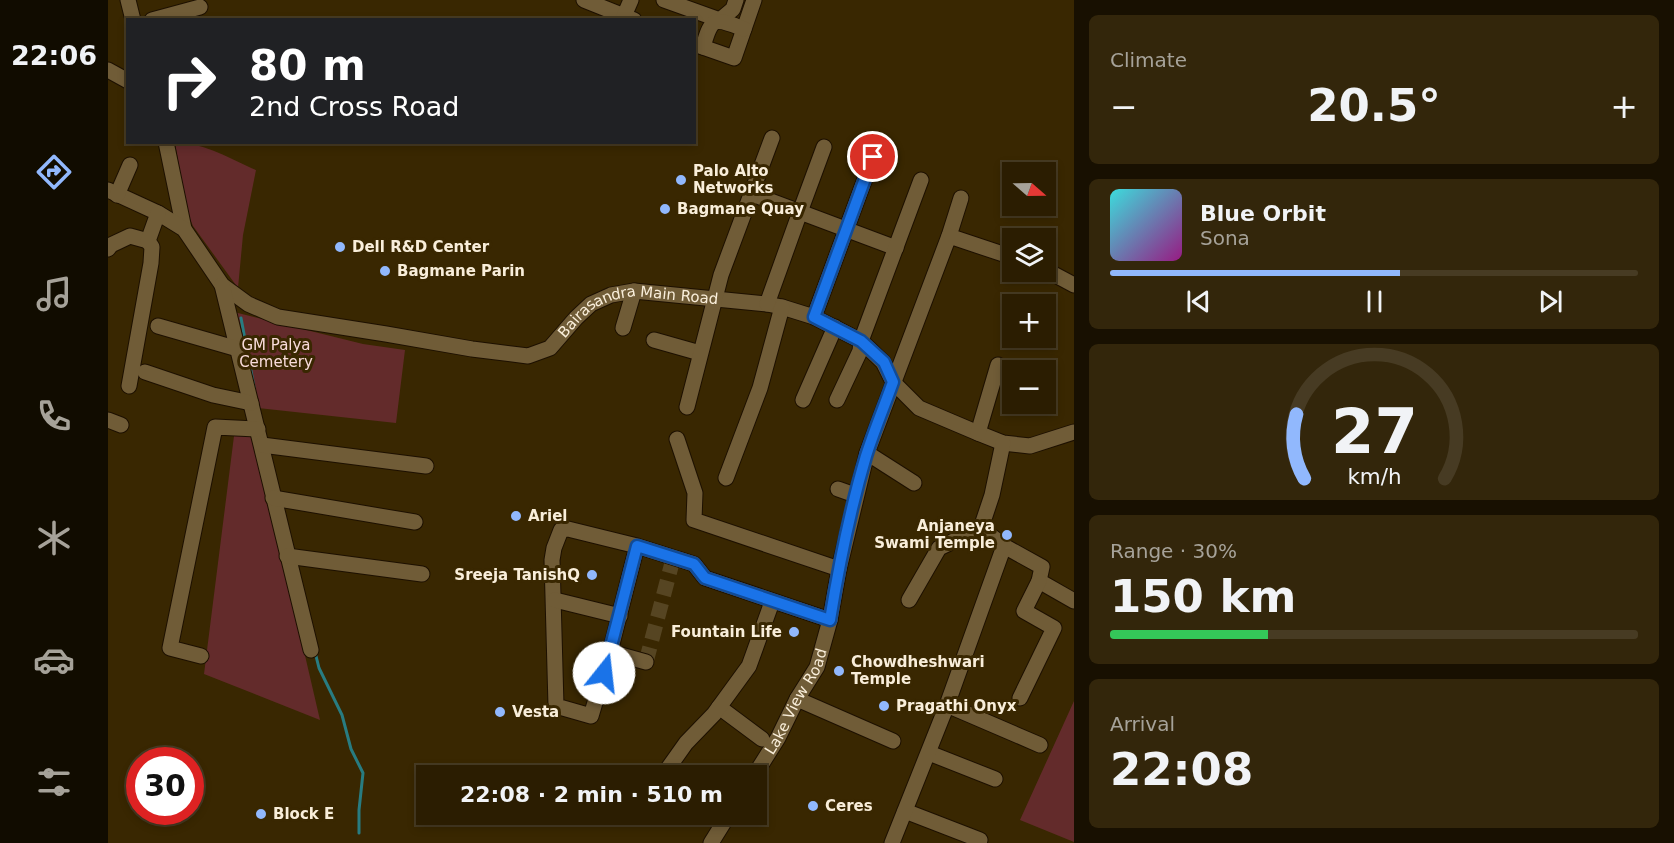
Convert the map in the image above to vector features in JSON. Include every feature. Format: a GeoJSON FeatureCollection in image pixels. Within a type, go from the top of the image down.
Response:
{"type":"FeatureCollection","features":[{"type":"Feature","properties":{"kind":"street"},"geometry":{"type":"LineString","coordinates":[[128,0],[132,18]]}},
{"type":"Feature","properties":{"kind":"street"},"geometry":{"type":"LineString","coordinates":[[584,0],[629,18],[631,0]]}},
{"type":"Feature","properties":{"kind":"street"},"geometry":{"type":"LineString","coordinates":[[664,0],[744,29]]}},
{"type":"Feature","properties":{"kind":"street"},"geometry":{"type":"LineString","coordinates":[[736,0],[733,9],[720,20],[713,22],[699,45],[734,58],[754,0]]}},
{"type":"Feature","properties":{"kind":"street"},"geometry":{"type":"LineString","coordinates":[[159,18],[200,7]]}},
{"type":"Feature","properties":{"kind":"street"},"geometry":{"type":"LineString","coordinates":[[108,70],[126,80]]}},
{"type":"Feature","properties":{"kind":"street"},"geometry":{"type":"LineString","coordinates":[[687,406],[715,298],[772,138]]}},
{"type":"Feature","properties":{"kind":"street"},"geometry":{"type":"LineString","coordinates":[[166,144],[184,228]]}},
{"type":"Feature","properties":{"kind":"street"},"geometry":{"type":"LineString","coordinates":[[726,478],[760,388],[774,305],[800,212],[824,147]]}},
{"type":"Feature","properties":{"kind":"street"},"geometry":{"type":"LineString","coordinates":[[814,317],[873,157]]}},
{"type":"Feature","properties":{"kind":"street"},"geometry":{"type":"LineString","coordinates":[[112,193],[130,165]]}},
{"type":"Feature","properties":{"kind":"street"},"geometry":{"type":"LineString","coordinates":[[837,400],[860,351],[861,341],[921,180]]}},
{"type":"Feature","properties":{"kind":"street","name":"Bairasandra Main Road"},"geometry":{"type":"LineString","coordinates":[[112,193],[158,213],[184,228],[222,285],[248,304],[278,317],[528,356],[550,348],[591,304],[611,295],[634,291],[774,305],[814,317],[861,341],[884,362],[893,382],[919,408],[978,433],[1003,443],[1030,446],[1074,432]]}},
{"type":"Feature","properties":{"kind":"street"},"geometry":{"type":"LineString","coordinates":[[752,194],[896,248]]}},
{"type":"Feature","properties":{"kind":"street","name":"Lake View Road"},"geometry":{"type":"LineString","coordinates":[[761,765],[817,667],[830,620],[838,569],[855,495],[867,453],[949,236],[961,198]]}},
{"type":"Feature","properties":{"kind":"street"},"geometry":{"type":"LineString","coordinates":[[148,241],[158,213]]}},
{"type":"Feature","properties":{"kind":"street"},"geometry":{"type":"LineString","coordinates":[[108,249],[111,245],[130,236],[148,241],[152,247],[129,386]]}},
{"type":"Feature","properties":{"kind":"street"},"geometry":{"type":"LineString","coordinates":[[949,236],[1002,254]]}},
{"type":"Feature","properties":{"kind":"street"},"geometry":{"type":"LineString","coordinates":[[1056,275],[1074,285]]}},
{"type":"Feature","properties":{"kind":"street"},"geometry":{"type":"LineString","coordinates":[[222,285],[311,650]]}},
{"type":"Feature","properties":{"kind":"street"},"geometry":{"type":"LineString","coordinates":[[623,328],[634,291]]}},
{"type":"Feature","properties":{"kind":"street"},"geometry":{"type":"LineString","coordinates":[[158,326],[238,349]]}},
{"type":"Feature","properties":{"kind":"street"},"geometry":{"type":"LineString","coordinates":[[803,400],[835,327]]}},
{"type":"Feature","properties":{"kind":"street"},"geometry":{"type":"LineString","coordinates":[[654,340],[700,353]]}},
{"type":"Feature","properties":{"kind":"street"},"geometry":{"type":"LineString","coordinates":[[978,433],[998,365]]}},
{"type":"Feature","properties":{"kind":"street"},"geometry":{"type":"LineString","coordinates":[[145,372],[213,395],[251,404]]}},
{"type":"Feature","properties":{"kind":"street"},"geometry":{"type":"LineString","coordinates":[[201,656],[170,648],[215,427],[258,429]]}},
{"type":"Feature","properties":{"kind":"street"},"geometry":{"type":"LineString","coordinates":[[677,439],[695,494],[694,520],[838,569]]}},
{"type":"Feature","properties":{"kind":"street"},"geometry":{"type":"LineString","coordinates":[[909,600],[939,548],[981,528],[992,495],[1003,443]]}},
{"type":"Feature","properties":{"kind":"street"},"geometry":{"type":"LineString","coordinates":[[262,445],[426,466]]}},
{"type":"Feature","properties":{"kind":"street"},"geometry":{"type":"LineString","coordinates":[[867,453],[914,483]]}},
{"type":"Feature","properties":{"kind":"street"},"geometry":{"type":"LineString","coordinates":[[838,489],[855,495]]}},
{"type":"Feature","properties":{"kind":"street"},"geometry":{"type":"LineString","coordinates":[[273,498],[415,522]]}},
{"type":"Feature","properties":{"kind":"street"},"geometry":{"type":"LineString","coordinates":[[981,528],[1004,546],[1042,567],[1039,581],[1024,611],[1054,628],[1020,698]]}},
{"type":"Feature","properties":{"kind":"street"},"geometry":{"type":"LineString","coordinates":[[651,556],[620,616],[591,716],[556,706],[555,600],[552,560],[561,530],[568,529],[651,556],[694,564],[705,578],[830,620]]}},
{"type":"Feature","properties":{"kind":"street"},"geometry":{"type":"LineString","coordinates":[[892,843],[929,753],[1004,546]]}},
{"type":"Feature","properties":{"kind":"street"},"geometry":{"type":"LineString","coordinates":[[286,555],[422,574]]}},
{"type":"Feature","properties":{"kind":"street"},"geometry":{"type":"LineString","coordinates":[[1039,581],[1074,601]]}},
{"type":"Feature","properties":{"kind":"street"},"geometry":{"type":"LineString","coordinates":[[555,600],[620,616]]}},
{"type":"Feature","properties":{"kind":"street"},"geometry":{"type":"LineString","coordinates":[[670,765],[686,743],[719,707],[749,666],[772,602]]}},
{"type":"Feature","properties":{"kind":"street"},"geometry":{"type":"LineString","coordinates":[[610,652],[646,662]]}},
{"type":"Feature","properties":{"kind":"street"},"geometry":{"type":"LineString","coordinates":[[797,699],[893,741]]}},
{"type":"Feature","properties":{"kind":"street"},"geometry":{"type":"LineString","coordinates":[[947,705],[1040,744]]}},
{"type":"Feature","properties":{"kind":"street"},"geometry":{"type":"LineString","coordinates":[[719,707],[762,738]]}},
{"type":"Feature","properties":{"kind":"street"},"geometry":{"type":"LineString","coordinates":[[929,753],[995,779]]}},
{"type":"Feature","properties":{"kind":"street"},"geometry":{"type":"LineString","coordinates":[[904,812],[980,840]]}},
{"type":"Feature","properties":{"kind":"street"},"geometry":{"type":"LineString","coordinates":[[711,843],[722,825]]}},
{"type":"Feature","properties":{"kind":"green space"},"geometry":{"type":"Polygon","coordinates":[[[175,144],[191,144],[207,148],[256,170],[243,235],[238,288],[193,226],[187,212],[175,144]]]}},
{"type":"Feature","properties":{"kind":"green space","name":"GM Palya Cemetery"},"geometry":{"type":"Polygon","coordinates":[[[234,312],[363,344],[405,350],[396,423],[258,408],[254,381],[234,312]]]}},
{"type":"Feature","properties":{"kind":"green space"},"geometry":{"type":"Polygon","coordinates":[[[234,436],[254,436],[320,720],[204,674],[234,436]]]}},
{"type":"Feature","properties":{"kind":"green space"},"geometry":{"type":"Polygon","coordinates":[[[1074,701],[1074,842],[1020,820],[1074,701]]]}},
{"type":"Feature","properties":{"kind":"waterway"},"geometry":{"type":"LineString","coordinates":[[241,318],[254,387]]}},
{"type":"Feature","properties":{"kind":"waterway"},"geometry":{"type":"LineString","coordinates":[[315,652],[319,668],[342,715],[351,749],[363,773],[359,833]]}},
{"type":"Feature","properties":{"kind":"tunnel"},"geometry":{"type":"LineString","coordinates":[[646,662],[673,559]]}},
{"type":"Feature","properties":{"kind":"place","name":"Palo Alto Networks"},"geometry":{"type":"Point","coordinates":[681,180]}},
{"type":"Feature","properties":{"kind":"place","name":"Bagmane Quay"},"geometry":{"type":"Point","coordinates":[665,209]}},
{"type":"Feature","properties":{"kind":"place","name":"Dell R&D Center"},"geometry":{"type":"Point","coordinates":[340,247]}},
{"type":"Feature","properties":{"kind":"place","name":"Bagmane Parin"},"geometry":{"type":"Point","coordinates":[385,271]}},
{"type":"Feature","properties":{"kind":"place","name":"Ariel"},"geometry":{"type":"Point","coordinates":[516,516]}},
{"type":"Feature","properties":{"kind":"place","name":"Anjaneya Swami Temple"},"geometry":{"type":"Point","coordinates":[1007,535]}},
{"type":"Feature","properties":{"kind":"place","name":"Sreeja TanishQ"},"geometry":{"type":"Point","coordinates":[592,575]}},
{"type":"Feature","properties":{"kind":"place","name":"Fountain Life"},"geometry":{"type":"Point","coordinates":[794,632]}},
{"type":"Feature","properties":{"kind":"place","name":"Chowdheshwari Temple"},"geometry":{"type":"Point","coordinates":[839,671]}},
{"type":"Feature","properties":{"kind":"place","name":"Pragathi Onyx"},"geometry":{"type":"Point","coordinates":[884,706]}},
{"type":"Feature","properties":{"kind":"place","name":"Vesta"},"geometry":{"type":"Point","coordinates":[500,712]}},
{"type":"Feature","properties":{"kind":"place","name":"Ceres"},"geometry":{"type":"Point","coordinates":[813,806]}},
{"type":"Feature","properties":{"kind":"place","name":"Block E"},"geometry":{"type":"Point","coordinates":[261,814]}},
{"type":"Feature","properties":{"kind":"route"},"geometry":{"type":"LineString","coordinates":[[604,673],[637,546],[694,564],[705,578],[830,620],[838,569],[855,495],[867,453],[893,382],[884,362],[861,341],[814,317],[873,157]]}}]}
